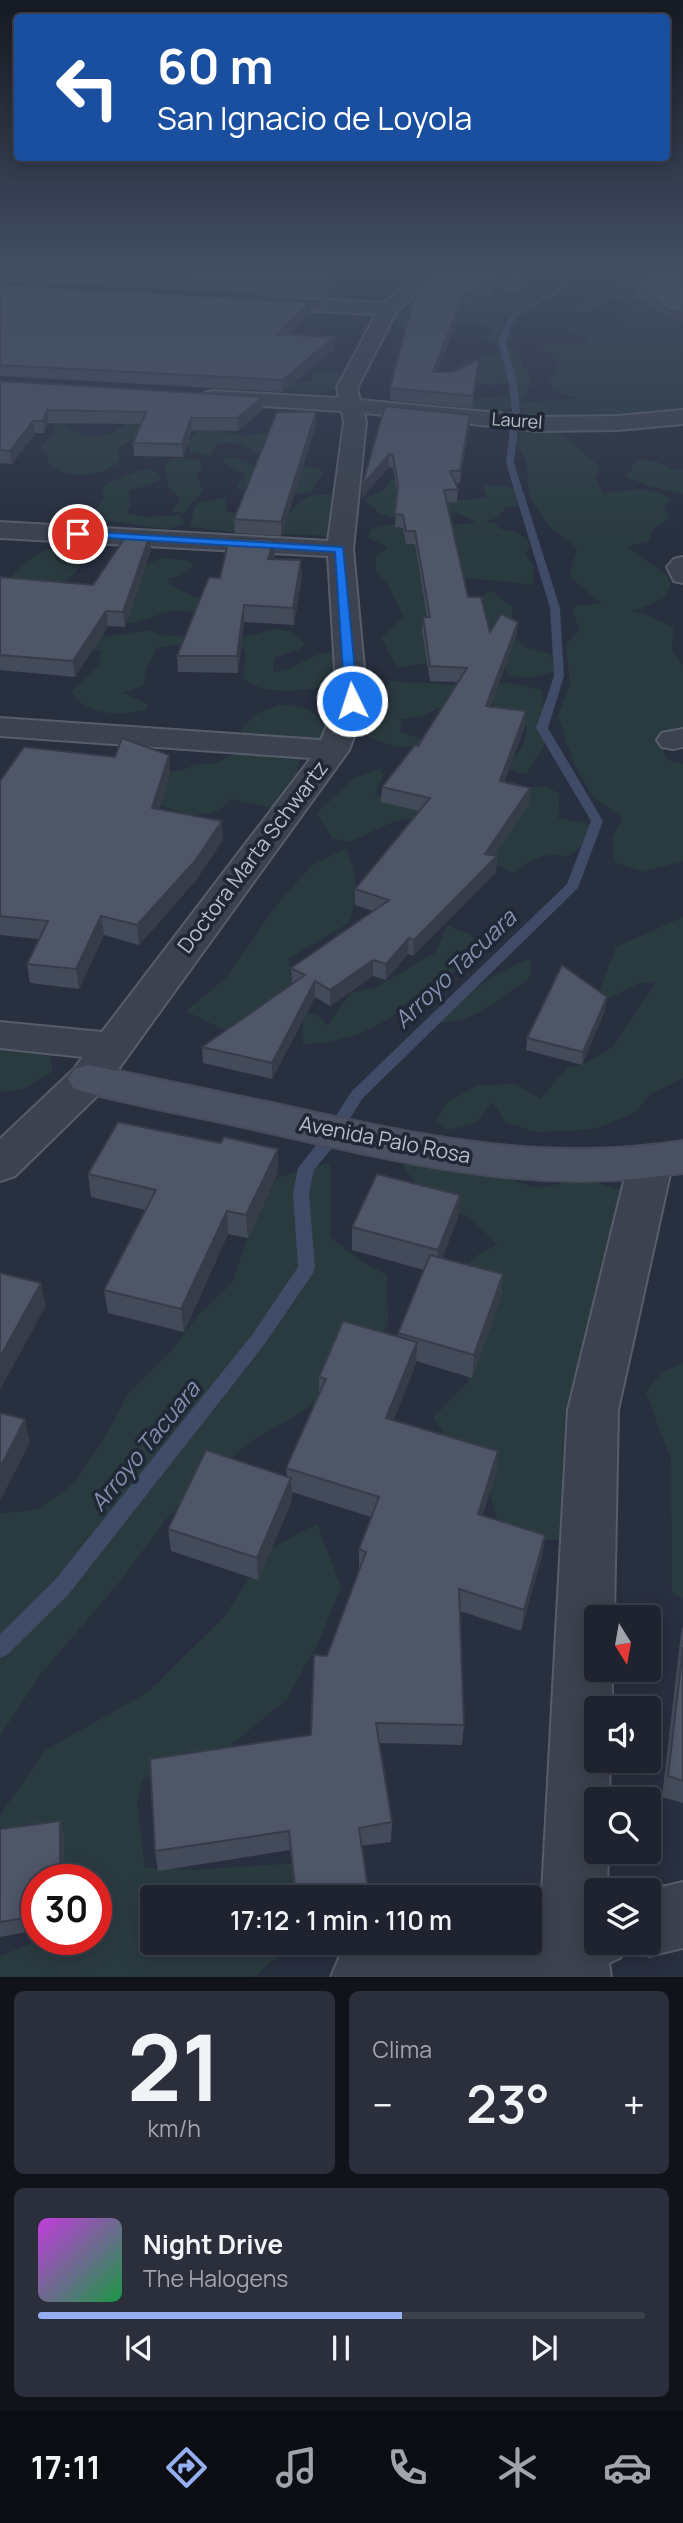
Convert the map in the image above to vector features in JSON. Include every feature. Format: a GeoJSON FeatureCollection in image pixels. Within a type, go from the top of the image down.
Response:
{"type":"FeatureCollection","features":[{"type":"Feature","properties":{"kind":"main road","name":"Avenida Palo Rosa"},"geometry":{"type":"LineString","coordinates":[[101,1063],[296,1123],[373,1141],[547,1168],[666,1161]]}},
{"type":"Feature","properties":{"kind":"street","name":"Doctora Marta Schwartz"},"geometry":{"type":"LineString","coordinates":[[0,1165],[101,1063],[333,750],[352,701],[340,549],[355,422],[347,388],[365,353]]}},
{"type":"Feature","properties":{"kind":"street","name":"Laurel"},"geometry":{"type":"LineString","coordinates":[[189,396],[351,405],[538,424],[618,423],[683,417]]}},
{"type":"Feature","properties":{"kind":"street"},"geometry":{"type":"LineString","coordinates":[[0,530],[340,549]]}},
{"type":"Feature","properties":{"kind":"street"},"geometry":{"type":"LineString","coordinates":[[683,565],[680,567],[683,575]]}},
{"type":"Feature","properties":{"kind":"street"},"geometry":{"type":"LineString","coordinates":[[0,727],[333,750]]}},
{"type":"Feature","properties":{"kind":"street"},"geometry":{"type":"LineString","coordinates":[[0,1035],[101,1063]]}},
{"type":"Feature","properties":{"kind":"street"},"geometry":{"type":"LineString","coordinates":[[365,1977],[582,1951],[593,1410],[666,1161]]}},
{"type":"Feature","properties":{"kind":"street"},"geometry":{"type":"LineString","coordinates":[[661,1920],[683,1915]]}},
{"type":"Feature","properties":{"kind":"shaded area"},"geometry":{"type":"Polygon","coordinates":[[[497,353],[518,353],[522,357],[522,366],[531,376],[530,386],[521,403],[579,398],[555,391],[549,383],[559,364],[549,353],[683,353],[683,413],[532,419],[517,405],[502,411],[488,412],[458,405],[483,398],[507,397],[511,391],[510,382],[495,385],[392,385],[388,379],[450,374],[464,362],[497,353]]]}},
{"type":"Feature","properties":{"kind":"shaded area"},"geometry":{"type":"Polygon","coordinates":[[[319,371],[339,374],[343,378],[341,385],[320,392],[282,389],[282,386],[312,381],[311,374],[319,371]]]}},
{"type":"Feature","properties":{"kind":"shaded area"},"geometry":{"type":"Polygon","coordinates":[[[144,410],[138,436],[119,448],[119,461],[112,467],[84,475],[64,472],[48,463],[49,458],[41,446],[55,433],[53,420],[79,416],[67,424],[67,428],[79,434],[99,436],[118,430],[144,410]]]}},
{"type":"Feature","properties":{"kind":"shaded area"},"geometry":{"type":"Polygon","coordinates":[[[201,427],[242,436],[275,432],[260,458],[245,446],[230,443],[217,443],[211,456],[190,452],[186,443],[201,427]]]}},
{"type":"Feature","properties":{"kind":"shaded area"},"geometry":{"type":"Polygon","coordinates":[[[530,430],[561,433],[600,467],[595,478],[603,494],[648,490],[672,500],[663,506],[670,518],[653,529],[649,541],[627,547],[667,575],[670,586],[664,598],[632,612],[644,614],[673,627],[672,651],[683,665],[683,738],[663,747],[666,759],[683,764],[683,861],[642,872],[614,862],[612,838],[623,818],[593,797],[574,764],[558,716],[570,684],[566,644],[579,630],[572,607],[601,603],[569,576],[577,548],[548,525],[529,495],[526,461],[513,437],[530,430]]]}},
{"type":"Feature","properties":{"kind":"shaded area"},"geometry":{"type":"Polygon","coordinates":[[[175,458],[199,460],[202,464],[201,472],[196,475],[204,491],[186,513],[171,512],[180,499],[169,488],[164,465],[175,458]]]}},
{"type":"Feature","properties":{"kind":"shaded area"},"geometry":{"type":"Polygon","coordinates":[[[224,458],[240,460],[266,470],[314,467],[321,469],[323,474],[310,493],[250,495],[237,488],[237,483],[245,478],[244,474],[224,463],[224,458]]]}},
{"type":"Feature","properties":{"kind":"shaded area"},"geometry":{"type":"Polygon","coordinates":[[[637,460],[656,461],[673,470],[683,470],[683,494],[626,477],[637,460]]]}},
{"type":"Feature","properties":{"kind":"shaded area"},"geometry":{"type":"Polygon","coordinates":[[[145,469],[160,476],[159,481],[129,491],[130,507],[126,513],[149,517],[179,515],[186,524],[166,529],[96,519],[92,514],[104,498],[102,488],[107,483],[145,469]]]}},
{"type":"Feature","properties":{"kind":"shaded area"},"geometry":{"type":"Polygon","coordinates":[[[392,479],[410,483],[414,504],[487,498],[482,485],[511,487],[526,494],[523,505],[506,507],[497,518],[483,522],[494,522],[500,529],[524,537],[530,545],[525,555],[534,566],[533,585],[469,578],[443,579],[449,661],[397,667],[381,638],[404,617],[388,585],[376,571],[375,557],[388,547],[368,538],[370,530],[381,526],[476,522],[459,513],[426,512],[391,518],[380,514],[364,499],[382,491],[392,479]]]}},
{"type":"Feature","properties":{"kind":"shaded area"},"geometry":{"type":"Polygon","coordinates":[[[339,494],[333,536],[230,532],[190,527],[194,510],[203,502],[226,497],[226,512],[274,517],[288,514],[304,499],[314,495],[339,494]]]}},
{"type":"Feature","properties":{"kind":"shaded area"},"geometry":{"type":"Polygon","coordinates":[[[57,546],[81,548],[85,554],[77,571],[64,583],[7,583],[29,560],[57,546]]]}},
{"type":"Feature","properties":{"kind":"shaded area"},"geometry":{"type":"Polygon","coordinates":[[[162,558],[186,560],[194,565],[180,576],[168,578],[169,584],[206,604],[202,612],[170,611],[133,623],[124,622],[129,571],[162,558]]]}},
{"type":"Feature","properties":{"kind":"shaded area"},"geometry":{"type":"Polygon","coordinates":[[[491,590],[512,607],[513,636],[526,648],[550,654],[558,670],[531,678],[510,676],[501,663],[486,652],[481,597],[491,590]]]}},
{"type":"Feature","properties":{"kind":"shaded area"},"geometry":{"type":"Polygon","coordinates":[[[275,629],[290,631],[305,643],[300,649],[276,657],[274,672],[293,667],[325,652],[346,654],[336,686],[272,690],[250,683],[243,676],[246,654],[236,639],[275,629]]]}},
{"type":"Feature","properties":{"kind":"shaded area"},"geometry":{"type":"Polygon","coordinates":[[[102,630],[104,637],[150,630],[160,635],[190,637],[185,644],[157,648],[146,669],[144,685],[123,693],[146,703],[148,707],[145,710],[115,713],[94,710],[77,699],[72,691],[99,665],[101,651],[64,650],[102,630]]]}},
{"type":"Feature","properties":{"kind":"shaded area"},"geometry":{"type":"Polygon","coordinates":[[[390,681],[471,686],[505,682],[542,690],[545,744],[526,775],[491,764],[513,759],[521,748],[526,727],[523,714],[499,709],[482,697],[448,704],[420,717],[401,719],[400,732],[433,742],[406,747],[365,735],[372,713],[390,681]]]}},
{"type":"Feature","properties":{"kind":"shaded area"},"geometry":{"type":"Polygon","coordinates":[[[278,705],[301,707],[313,713],[325,731],[322,739],[250,737],[241,730],[254,715],[278,705]]]}},
{"type":"Feature","properties":{"kind":"shaded area"},"geometry":{"type":"Polygon","coordinates":[[[241,750],[290,751],[299,758],[297,777],[282,810],[231,799],[212,812],[191,814],[148,800],[151,772],[182,770],[197,764],[215,764],[241,750]]]}},
{"type":"Feature","properties":{"kind":"shaded area"},"geometry":{"type":"Polygon","coordinates":[[[380,769],[383,776],[375,794],[429,807],[416,817],[393,822],[350,842],[332,838],[317,813],[354,778],[380,769]]]}},
{"type":"Feature","properties":{"kind":"shaded area"},"geometry":{"type":"Polygon","coordinates":[[[545,786],[560,794],[558,818],[590,824],[590,840],[567,857],[552,855],[538,858],[513,873],[491,861],[515,789],[545,786]]]}},
{"type":"Feature","properties":{"kind":"shaded area"},"geometry":{"type":"Polygon","coordinates":[[[346,848],[356,886],[349,923],[289,958],[293,1000],[230,1033],[186,1011],[226,978],[275,907],[311,866],[346,848]]]}},
{"type":"Feature","properties":{"kind":"shaded area"},"geometry":{"type":"Polygon","coordinates":[[[683,917],[683,1078],[651,1094],[634,1113],[595,1129],[537,1132],[506,1123],[492,1102],[477,1122],[448,1130],[436,1122],[446,1103],[478,1085],[515,1084],[540,1099],[568,1067],[582,1065],[613,1047],[656,982],[639,983],[598,1004],[603,981],[616,947],[683,917]]]}},
{"type":"Feature","properties":{"kind":"shaded area"},"geometry":{"type":"Polygon","coordinates":[[[447,925],[471,935],[476,950],[473,967],[448,974],[433,994],[410,999],[401,1009],[376,1026],[332,1041],[303,1044],[303,1023],[296,1010],[318,1015],[328,1025],[351,992],[375,988],[436,952],[447,925]]]}},
{"type":"Feature","properties":{"kind":"shaded area"},"geometry":{"type":"Polygon","coordinates":[[[527,960],[531,962],[529,979],[476,1014],[464,1019],[440,1022],[479,986],[527,960]]]}},
{"type":"Feature","properties":{"kind":"shaded area"},"geometry":{"type":"Polygon","coordinates":[[[0,1043],[51,1052],[52,1072],[23,1089],[0,1092],[0,1043]]]}},
{"type":"Feature","properties":{"kind":"shaded area"},"geometry":{"type":"Polygon","coordinates":[[[443,1158],[537,1188],[586,1179],[640,1197],[661,1231],[634,1318],[601,1496],[559,1540],[523,1540],[501,1531],[486,1480],[459,1453],[433,1418],[468,1382],[478,1346],[460,1273],[474,1257],[497,1244],[469,1217],[430,1202],[402,1165],[443,1158]]]}},
{"type":"Feature","properties":{"kind":"shaded area"},"geometry":{"type":"Polygon","coordinates":[[[330,1162],[330,1237],[361,1261],[387,1275],[388,1325],[350,1379],[295,1416],[249,1442],[166,1519],[121,1580],[41,1674],[0,1736],[0,1513],[38,1510],[74,1483],[104,1439],[128,1394],[170,1352],[200,1313],[232,1283],[251,1227],[256,1185],[330,1162]]]}},
{"type":"Feature","properties":{"kind":"shaded area"},"geometry":{"type":"Polygon","coordinates":[[[683,1363],[683,1599],[672,1592],[671,1459],[646,1393],[661,1373],[683,1363]]]}},
{"type":"Feature","properties":{"kind":"shaded area"},"geometry":{"type":"Polygon","coordinates":[[[317,1524],[341,1587],[321,1637],[287,1699],[227,1748],[142,1779],[137,1805],[145,1868],[195,1870],[313,1862],[314,1885],[140,1885],[140,1955],[278,1955],[255,1977],[0,1977],[0,1956],[21,1948],[21,1955],[112,1955],[112,1864],[38,1864],[0,1826],[0,1815],[46,1750],[148,1692],[223,1618],[267,1550],[317,1524]]]}},
{"type":"Feature","properties":{"kind":"building"},"geometry":{"type":"Polygon","coordinates":[[[0,353],[315,353],[283,380],[0,365],[0,353]]]}},
{"type":"Feature","properties":{"kind":"building"},"geometry":{"type":"Polygon","coordinates":[[[399,353],[440,353],[433,372],[453,372],[479,359],[473,396],[390,388],[399,353]]]}},
{"type":"Feature","properties":{"kind":"building"},"geometry":{"type":"Polygon","coordinates":[[[0,381],[263,397],[237,418],[191,418],[182,444],[133,443],[146,412],[47,410],[43,421],[33,421],[10,451],[0,450],[0,381]]]}},
{"type":"Feature","properties":{"kind":"building"},"geometry":{"type":"Polygon","coordinates":[[[385,406],[470,415],[460,471],[450,471],[458,489],[444,490],[468,597],[481,597],[490,632],[501,614],[518,622],[486,706],[526,711],[500,781],[530,788],[485,854],[497,856],[414,940],[409,938],[386,964],[373,960],[330,990],[315,981],[272,1063],[202,1047],[305,975],[291,968],[389,900],[355,889],[430,798],[382,787],[415,745],[418,746],[467,668],[430,666],[423,617],[430,617],[415,531],[406,531],[403,515],[395,514],[398,485],[393,456],[389,454],[362,486],[385,406]]]}},
{"type":"Feature","properties":{"kind":"building"},"geometry":{"type":"Polygon","coordinates":[[[277,412],[316,412],[281,522],[234,519],[277,412]]]}},
{"type":"Feature","properties":{"kind":"building"},"geometry":{"type":"Polygon","coordinates":[[[128,533],[150,535],[123,612],[106,611],[73,661],[0,655],[1,577],[93,585],[128,533]]]}},
{"type":"Feature","properties":{"kind":"building"},"geometry":{"type":"Polygon","coordinates":[[[229,538],[274,540],[268,559],[301,560],[293,608],[244,605],[237,656],[177,656],[209,577],[220,578],[229,538]]]}},
{"type":"Feature","properties":{"kind":"building"},"geometry":{"type":"Polygon","coordinates":[[[122,738],[169,755],[152,808],[222,821],[195,861],[137,925],[101,916],[76,969],[27,964],[48,921],[0,916],[0,781],[24,747],[115,757],[122,738]]]}},
{"type":"Feature","properties":{"kind":"building"},"geometry":{"type":"Polygon","coordinates":[[[562,965],[607,997],[583,1052],[527,1038],[562,965]]]}},
{"type":"Feature","properties":{"kind":"building"},"geometry":{"type":"Polygon","coordinates":[[[118,1122],[221,1143],[224,1137],[278,1149],[246,1215],[227,1211],[181,1309],[104,1290],[156,1190],[88,1174],[118,1122]]]}},
{"type":"Feature","properties":{"kind":"building"},"geometry":{"type":"Polygon","coordinates":[[[377,1174],[460,1195],[438,1250],[352,1227],[377,1174]]]}},
{"type":"Feature","properties":{"kind":"building"},"geometry":{"type":"Polygon","coordinates":[[[430,1255],[503,1274],[474,1355],[398,1333],[430,1255]]]}},
{"type":"Feature","properties":{"kind":"building"},"geometry":{"type":"Polygon","coordinates":[[[0,1273],[41,1283],[0,1357],[0,1273]]]}},
{"type":"Feature","properties":{"kind":"building"},"geometry":{"type":"Polygon","coordinates":[[[343,1321],[417,1342],[386,1418],[498,1451],[478,1514],[545,1535],[524,1610],[459,1589],[464,1725],[376,1723],[392,1822],[359,1828],[368,1885],[295,1885],[289,1831],[155,1851],[150,1759],[311,1735],[314,1655],[327,1656],[366,1552],[359,1549],[379,1497],[286,1468],[326,1379],[319,1377],[343,1321]]]}},
{"type":"Feature","properties":{"kind":"building"},"geometry":{"type":"Polygon","coordinates":[[[0,1413],[25,1419],[0,1468],[0,1413]]]}},
{"type":"Feature","properties":{"kind":"building"},"geometry":{"type":"Polygon","coordinates":[[[206,1450],[291,1478],[257,1558],[168,1529],[206,1450]]]}},
{"type":"Feature","properties":{"kind":"building"},"geometry":{"type":"Polygon","coordinates":[[[683,1647],[683,1781],[668,1776],[683,1647]]]}},
{"type":"Feature","properties":{"kind":"building"},"geometry":{"type":"Polygon","coordinates":[[[60,1821],[60,1864],[21,1864],[21,1919],[0,1922],[0,1829],[60,1821]]]}},
{"type":"Feature","properties":{"kind":"waterway","name":"Arroyo Tacuara"},"geometry":{"type":"LineString","coordinates":[[0,1648],[61,1588],[258,1340],[307,1268],[301,1193],[306,1168],[326,1144],[357,1095],[573,885],[597,821],[542,728],[559,676],[555,608],[510,463],[516,411],[505,353]]}},
{"type":"Feature","properties":{"kind":"route"},"geometry":{"type":"LineString","coordinates":[[78,534],[340,549],[352,701]]}}]}
